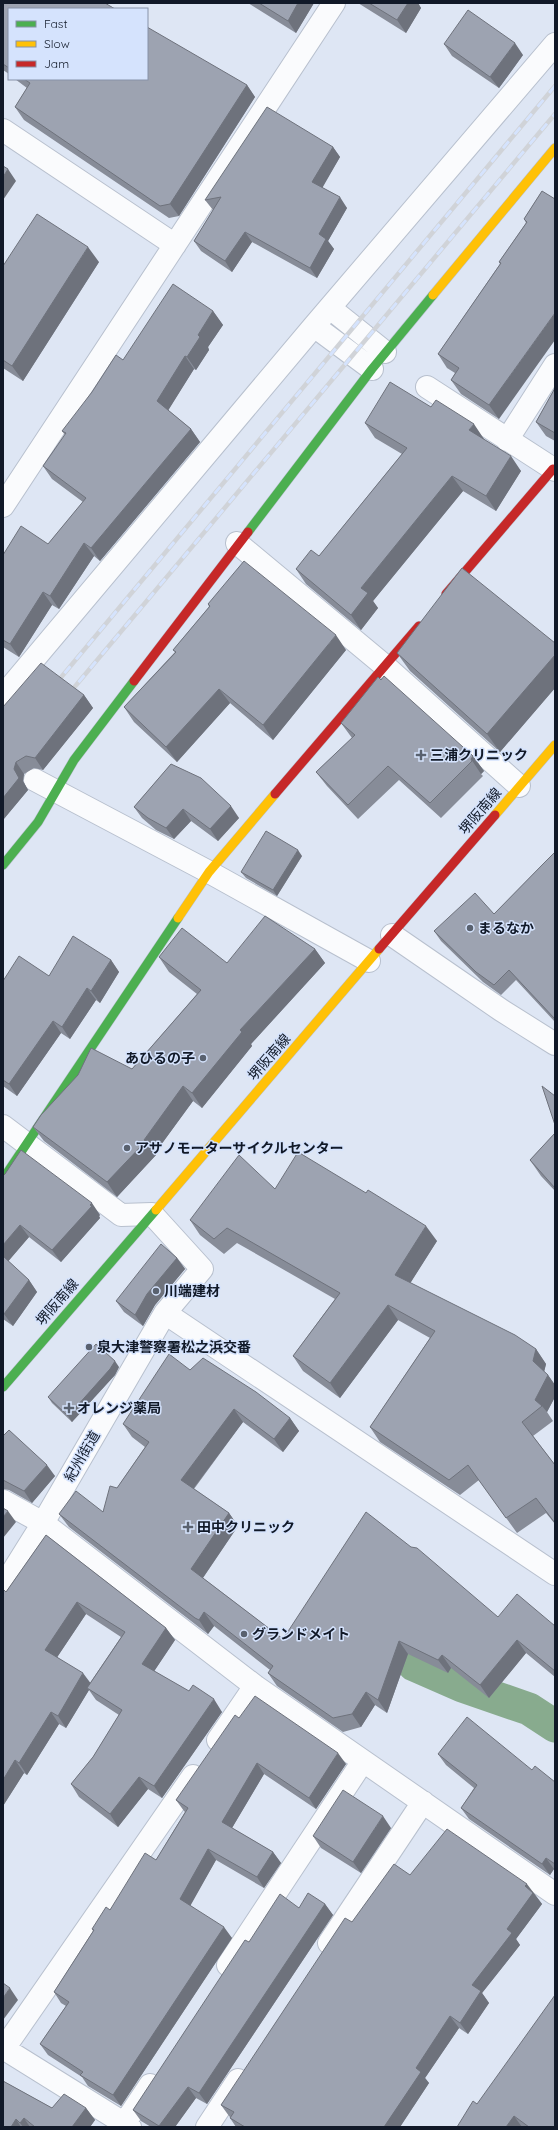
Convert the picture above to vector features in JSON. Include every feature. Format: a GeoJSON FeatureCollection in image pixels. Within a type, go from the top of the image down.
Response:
{"type":"FeatureCollection","features":[{"type":"Feature","properties":{"kind":"street"},"geometry":{"type":"LineString","coordinates":[[3,506],[175,245],[260,112],[334,3]]}},
{"type":"Feature","properties":{"kind":"street"},"geometry":{"type":"LineString","coordinates":[[3,696],[314,326],[555,44]]}},
{"type":"Feature","properties":{"kind":"street"},"geometry":{"type":"LineString","coordinates":[[3,130],[175,245]]}},
{"type":"Feature","properties":{"kind":"street"},"geometry":{"type":"LineString","coordinates":[[3,865],[38,822],[54,791],[74,760],[237,543],[385,352],[555,148]]}},
{"type":"Feature","properties":{"kind":"street"},"geometry":{"type":"LineString","coordinates":[[330,308],[385,352]]}},
{"type":"Feature","properties":{"kind":"street"},"geometry":{"type":"LineString","coordinates":[[314,326],[372,369]]}},
{"type":"Feature","properties":{"kind":"street"},"geometry":{"type":"LineString","coordinates":[[507,440],[555,365]]}},
{"type":"Feature","properties":{"kind":"street"},"geometry":{"type":"LineString","coordinates":[[427,387],[554,470],[441,600]]}},
{"type":"Feature","properties":{"kind":"street"},"geometry":{"type":"LineString","coordinates":[[237,543],[385,666],[519,786]]}},
{"type":"Feature","properties":{"kind":"street"},"geometry":{"type":"LineString","coordinates":[[3,1179],[28,1144],[209,872],[426,618]]}},
{"type":"Feature","properties":{"kind":"street","name":"堺阪南線"},"geometry":{"type":"LineString","coordinates":[[3,1387],[555,745]]}},
{"type":"Feature","properties":{"kind":"street"},"geometry":{"type":"LineString","coordinates":[[35,780],[209,872],[369,961]]}},
{"type":"Feature","properties":{"kind":"street"},"geometry":{"type":"LineString","coordinates":[[392,935],[501,1010],[555,1044]]}},
{"type":"Feature","properties":{"kind":"street"},"geometry":{"type":"LineString","coordinates":[[3,1126],[121,1215],[152,1214]]}},
{"type":"Feature","properties":{"kind":"street","name":"紀州街道"},"geometry":{"type":"LineString","coordinates":[[3,1587],[43,1523],[165,1313],[202,1269],[152,1214]]}},
{"type":"Feature","properties":{"kind":"street"},"geometry":{"type":"LineString","coordinates":[[165,1313],[555,1574]]}},
{"type":"Feature","properties":{"kind":"street"},"geometry":{"type":"LineString","coordinates":[[3,1501],[43,1523],[255,1686],[555,1894]]}},
{"type":"Feature","properties":{"kind":"street"},"geometry":{"type":"LineString","coordinates":[[159,2071],[126,2126],[3,2049],[255,1686]]}},
{"type":"Feature","properties":{"kind":"street"},"geometry":{"type":"LineString","coordinates":[[216,1985],[363,1761]]}},
{"type":"Feature","properties":{"kind":"street"},"geometry":{"type":"LineString","coordinates":[[317,1961],[423,1802]]}},
{"type":"Feature","properties":{"kind":"street"},"geometry":{"type":"LineString","coordinates":[[207,2127],[251,2061]]}},
{"type":"Feature","properties":{"kind":"building"},"geometry":{"type":"Polygon","coordinates":[[[3,3],[105,3],[113,8],[8,8],[8,67],[3,64],[3,3]]]}},
{"type":"Feature","properties":{"kind":"building"},"geometry":{"type":"Polygon","coordinates":[[[259,3],[298,3],[288,21],[259,3]]]}},
{"type":"Feature","properties":{"kind":"building"},"geometry":{"type":"Polygon","coordinates":[[[369,3],[408,3],[397,20],[369,3]]]}},
{"type":"Feature","properties":{"kind":"building"},"geometry":{"type":"Polygon","coordinates":[[[468,10],[515,43],[490,77],[444,44],[468,10]]]}},
{"type":"Feature","properties":{"kind":"building"},"geometry":{"type":"Polygon","coordinates":[[[148,28],[247,85],[170,204],[160,206],[15,107],[30,83],[26,80],[148,80],[148,28]]]}},
{"type":"Feature","properties":{"kind":"building"},"geometry":{"type":"Polygon","coordinates":[[[267,107],[333,147],[312,182],[340,197],[319,234],[326,239],[310,268],[245,232],[225,261],[194,241],[221,197],[205,200],[267,107]]]}},
{"type":"Feature","properties":{"kind":"building"},"geometry":{"type":"Polygon","coordinates":[[[3,166],[8,169],[3,177],[3,166]]]}},
{"type":"Feature","properties":{"kind":"building"},"geometry":{"type":"Polygon","coordinates":[[[542,191],[555,199],[555,313],[489,405],[451,380],[459,368],[438,354],[501,263],[499,262],[527,222],[524,219],[542,191]]]}},
{"type":"Feature","properties":{"kind":"building"},"geometry":{"type":"Polygon","coordinates":[[[37,214],[88,247],[12,366],[3,360],[3,266],[37,214]]]}},
{"type":"Feature","properties":{"kind":"building"},"geometry":{"type":"Polygon","coordinates":[[[173,284],[213,311],[198,335],[200,337],[187,357],[185,356],[157,401],[191,429],[91,548],[84,543],[50,596],[43,592],[10,644],[3,640],[3,555],[21,526],[48,544],[86,498],[43,466],[66,433],[62,431],[92,392],[116,355],[123,360],[173,284]]]}},
{"type":"Feature","properties":{"kind":"building"},"geometry":{"type":"Polygon","coordinates":[[[390,382],[431,407],[436,400],[474,424],[469,430],[511,456],[486,496],[452,476],[361,588],[368,593],[351,615],[296,569],[311,550],[319,556],[407,448],[365,423],[390,382]]]}},
{"type":"Feature","properties":{"kind":"building"},"geometry":{"type":"Polygon","coordinates":[[[555,388],[555,433],[536,422],[555,388]]]}},
{"type":"Feature","properties":{"kind":"building"},"geometry":{"type":"Polygon","coordinates":[[[244,561],[336,635],[263,725],[219,689],[166,747],[124,707],[176,652],[173,650],[210,606],[208,604],[244,561]]]}},
{"type":"Feature","properties":{"kind":"building"},"geometry":{"type":"Polygon","coordinates":[[[462,568],[555,643],[555,655],[487,734],[397,653],[462,568]]]}},
{"type":"Feature","properties":{"kind":"building"},"geometry":{"type":"Polygon","coordinates":[[[41,663],[84,695],[35,758],[26,756],[16,762],[14,769],[19,778],[3,798],[3,707],[41,663]]]}},
{"type":"Feature","properties":{"kind":"building"},"geometry":{"type":"Polygon","coordinates":[[[384,676],[473,756],[471,759],[472,761],[430,803],[388,766],[348,805],[316,772],[355,735],[341,723],[378,677],[381,680],[384,676]]]}},
{"type":"Feature","properties":{"kind":"building"},"geometry":{"type":"Polygon","coordinates":[[[171,764],[201,778],[231,806],[210,829],[183,809],[166,828],[148,818],[134,807],[171,764]]]}},
{"type":"Feature","properties":{"kind":"building"},"geometry":{"type":"Polygon","coordinates":[[[266,831],[298,850],[273,890],[241,872],[266,831]]]}},
{"type":"Feature","properties":{"kind":"building"},"geometry":{"type":"Polygon","coordinates":[[[555,852],[555,1019],[509,970],[494,985],[476,972],[434,931],[475,893],[494,914],[555,852]]]}},
{"type":"Feature","properties":{"kind":"building"},"geometry":{"type":"Polygon","coordinates":[[[265,916],[315,949],[240,1030],[242,1032],[192,1093],[183,1086],[144,1140],[146,1141],[107,1182],[33,1127],[41,1115],[78,1075],[91,1048],[132,1069],[201,990],[159,957],[182,928],[227,963],[265,916]]]}},
{"type":"Feature","properties":{"kind":"building"},"geometry":{"type":"Polygon","coordinates":[[[73,936],[111,960],[91,991],[87,988],[62,1027],[53,1021],[9,1084],[3,1080],[3,981],[19,956],[49,976],[73,936]]]}},
{"type":"Feature","properties":{"kind":"building"},"geometry":{"type":"Polygon","coordinates":[[[542,1086],[555,1096],[555,1125],[542,1086]]]}},
{"type":"Feature","properties":{"kind":"building"},"geometry":{"type":"Polygon","coordinates":[[[555,1133],[555,1188],[530,1160],[555,1133]]]}},
{"type":"Feature","properties":{"kind":"building"},"geometry":{"type":"Polygon","coordinates":[[[21,1150],[92,1203],[90,1205],[92,1206],[52,1250],[20,1225],[3,1245],[3,1176],[21,1150]]]}},
{"type":"Feature","properties":{"kind":"building"},"geometry":{"type":"Polygon","coordinates":[[[298,1152],[366,1193],[368,1190],[426,1226],[395,1275],[515,1335],[536,1349],[533,1361],[548,1375],[535,1400],[542,1406],[522,1422],[555,1465],[555,1523],[536,1498],[506,1518],[468,1465],[449,1480],[370,1427],[435,1331],[388,1305],[330,1383],[293,1356],[340,1293],[227,1228],[214,1239],[190,1220],[239,1155],[275,1189],[298,1152]]]}},
{"type":"Feature","properties":{"kind":"building"},"geometry":{"type":"Polygon","coordinates":[[[161,1244],[177,1258],[147,1294],[135,1315],[116,1301],[161,1244]]]}},
{"type":"Feature","properties":{"kind":"building"},"geometry":{"type":"Polygon","coordinates":[[[3,1256],[29,1280],[4,1314],[3,1313],[3,1256]]]}},
{"type":"Feature","properties":{"kind":"building"},"geometry":{"type":"Polygon","coordinates":[[[96,1344],[115,1361],[110,1369],[68,1416],[48,1397],[96,1344]]]}},
{"type":"Feature","properties":{"kind":"building"},"geometry":{"type":"Polygon","coordinates":[[[169,1354],[190,1370],[203,1358],[256,1392],[290,1418],[274,1439],[234,1409],[181,1480],[229,1513],[191,1569],[283,1639],[366,1512],[411,1547],[417,1548],[498,1617],[517,1594],[555,1626],[555,1671],[517,1640],[480,1685],[442,1655],[438,1660],[399,1641],[378,1700],[366,1692],[352,1714],[333,1718],[268,1673],[273,1666],[204,1612],[199,1620],[195,1618],[59,1514],[76,1491],[103,1512],[110,1486],[117,1488],[149,1442],[123,1424],[169,1354]]]}},
{"type":"Feature","properties":{"kind":"building"},"geometry":{"type":"Polygon","coordinates":[[[9,1430],[47,1465],[24,1491],[3,1480],[3,1436],[9,1430]]]}},
{"type":"Feature","properties":{"kind":"building"},"geometry":{"type":"Polygon","coordinates":[[[3,1508],[8,1511],[3,1517],[3,1508]]]}},
{"type":"Feature","properties":{"kind":"building"},"geometry":{"type":"Polygon","coordinates":[[[46,1535],[166,1628],[142,1664],[189,1691],[193,1685],[214,1699],[154,1786],[139,1777],[110,1814],[71,1784],[93,1757],[122,1710],[87,1688],[125,1632],[77,1602],[45,1650],[83,1673],[58,1716],[51,1712],[19,1763],[15,1760],[3,1780],[3,1589],[6,1592],[46,1535]]]}},
{"type":"Feature","properties":{"kind":"building"},"geometry":{"type":"Polygon","coordinates":[[[255,1696],[338,1753],[309,1798],[257,1763],[222,1822],[273,1852],[257,1877],[208,1849],[180,1899],[224,1927],[113,2095],[80,2075],[83,2072],[40,2044],[69,2002],[54,1992],[94,1930],[92,1929],[106,1907],[110,1910],[145,1853],[156,1860],[188,1808],[176,1800],[235,1715],[239,1718],[255,1696]]]}},
{"type":"Feature","properties":{"kind":"building"},"geometry":{"type":"Polygon","coordinates":[[[467,1717],[532,1770],[535,1766],[555,1782],[555,1864],[546,1858],[542,1864],[461,1808],[477,1785],[438,1754],[467,1717]]]}},
{"type":"Feature","properties":{"kind":"building"},"geometry":{"type":"Polygon","coordinates":[[[343,1790],[383,1816],[353,1862],[313,1836],[343,1790]]]}},
{"type":"Feature","properties":{"kind":"building"},"geometry":{"type":"Polygon","coordinates":[[[447,1829],[527,1884],[525,1886],[533,1893],[507,1929],[512,1933],[472,1985],[481,1991],[460,2023],[450,2016],[416,2068],[421,2072],[384,2127],[245,2127],[230,2118],[234,2112],[221,2105],[345,1918],[352,1922],[394,1864],[410,1875],[447,1829]]]}},
{"type":"Feature","properties":{"kind":"building"},"geometry":{"type":"Polygon","coordinates":[[[308,1893],[325,1904],[199,2093],[188,2087],[159,2126],[133,2110],[245,1940],[249,1942],[280,1894],[299,1908],[308,1893]]]}},
{"type":"Feature","properties":{"kind":"building"},"geometry":{"type":"Polygon","coordinates":[[[3,1983],[10,1988],[3,1998],[3,1983]]]}},
{"type":"Feature","properties":{"kind":"building"},"geometry":{"type":"Polygon","coordinates":[[[555,1995],[555,2127],[529,2127],[514,2116],[506,2127],[457,2127],[473,2101],[477,2104],[555,1995]]]}},
{"type":"Feature","properties":{"kind":"building"},"geometry":{"type":"Polygon","coordinates":[[[3,2081],[52,2108],[64,2094],[86,2108],[72,2127],[35,2127],[24,2118],[20,2123],[16,2119],[11,2127],[3,2127],[3,2081]]]}},
{"type":"Feature","properties":{"kind":"waterway"},"geometry":{"type":"LineString","coordinates":[[414,1665],[462,1686],[529,1709],[555,1726]]}},
{"type":"Feature","properties":{"kind":"railway"},"geometry":{"type":"LineString","coordinates":[[53,687],[555,86]]}},
{"type":"Feature","properties":{"kind":"railway"},"geometry":{"type":"LineString","coordinates":[[67,696],[555,114]]}},
{"type":"Feature","properties":{"kind":"traffic: fast"},"geometry":{"type":"LineString","coordinates":[[248,532],[372,369],[433,295]]}},
{"type":"Feature","properties":{"kind":"traffic: fast"},"geometry":{"type":"LineString","coordinates":[[3,865],[38,822],[74,760],[134,681]]}},
{"type":"Feature","properties":{"kind":"traffic: fast"},"geometry":{"type":"LineString","coordinates":[[3,1179],[178,918]]}},
{"type":"Feature","properties":{"kind":"traffic: fast"},"geometry":{"type":"LineString","coordinates":[[3,1387],[156,1210]]}},
{"type":"Feature","properties":{"kind":"traffic: slow"},"geometry":{"type":"LineString","coordinates":[[433,295],[555,148]]}},
{"type":"Feature","properties":{"kind":"traffic: slow"},"geometry":{"type":"LineString","coordinates":[[495,815],[555,745]]}},
{"type":"Feature","properties":{"kind":"traffic: slow"},"geometry":{"type":"LineString","coordinates":[[178,918],[209,872],[275,794]]}},
{"type":"Feature","properties":{"kind":"traffic: slow"},"geometry":{"type":"LineString","coordinates":[[156,1210],[379,949]]}},
{"type":"Feature","properties":{"kind":"traffic: jam"},"geometry":{"type":"LineString","coordinates":[[446,594],[553,469]]}},
{"type":"Feature","properties":{"kind":"traffic: jam"},"geometry":{"type":"LineString","coordinates":[[134,681],[248,532]]}},
{"type":"Feature","properties":{"kind":"traffic: jam"},"geometry":{"type":"LineString","coordinates":[[275,794],[419,626]]}},
{"type":"Feature","properties":{"kind":"traffic: jam"},"geometry":{"type":"LineString","coordinates":[[379,949],[495,815]]}},
{"type":"Feature","properties":{"kind":"place","name":"三浦クリニック"},"geometry":{"type":"Point","coordinates":[421,755]}},
{"type":"Feature","properties":{"kind":"place","name":"まるなか"},"geometry":{"type":"Point","coordinates":[470,928]}},
{"type":"Feature","properties":{"kind":"place","name":"あひるの子"},"geometry":{"type":"Point","coordinates":[203,1058]}},
{"type":"Feature","properties":{"kind":"place","name":"アサノモーターサイクルセンター"},"geometry":{"type":"Point","coordinates":[127,1148]}},
{"type":"Feature","properties":{"kind":"place","name":"川端建材"},"geometry":{"type":"Point","coordinates":[156,1291]}},
{"type":"Feature","properties":{"kind":"place","name":"泉大津警察署松之浜交番"},"geometry":{"type":"Point","coordinates":[89,1347]}},
{"type":"Feature","properties":{"kind":"place","name":"オレンジ薬局"},"geometry":{"type":"Point","coordinates":[69,1408]}},
{"type":"Feature","properties":{"kind":"place","name":"田中クリニック"},"geometry":{"type":"Point","coordinates":[188,1527]}},
{"type":"Feature","properties":{"kind":"place","name":"グランドメイト"},"geometry":{"type":"Point","coordinates":[244,1634]}}]}
